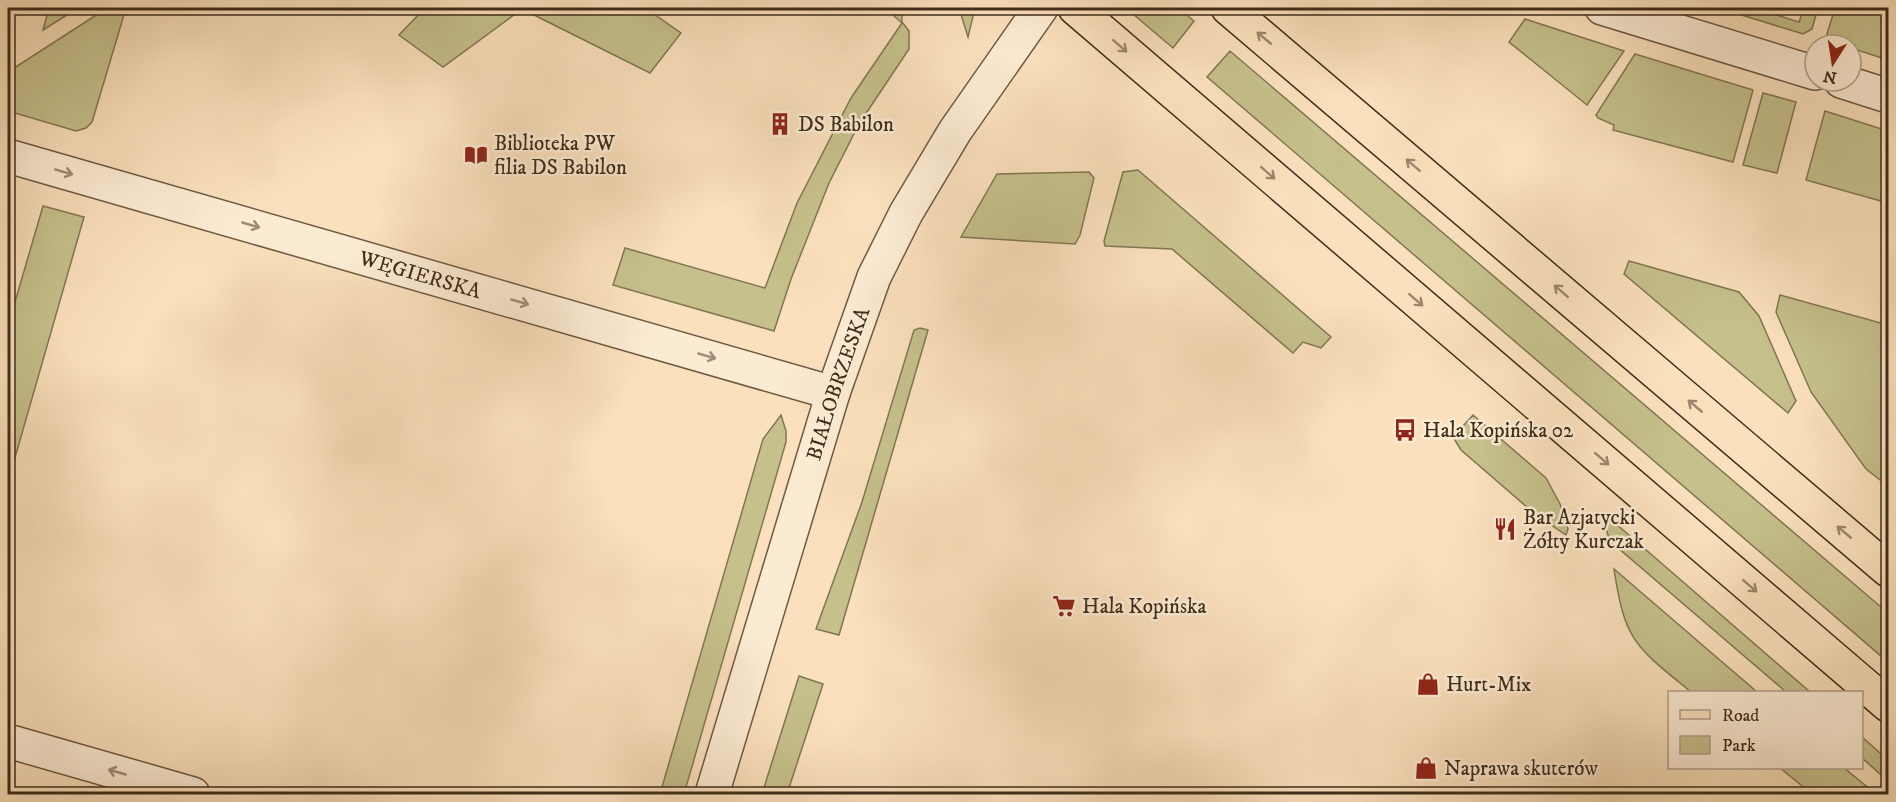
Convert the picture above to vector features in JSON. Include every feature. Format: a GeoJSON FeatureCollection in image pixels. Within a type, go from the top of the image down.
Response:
{"type":"FeatureCollection","features":[{"type":"Feature","properties":{"kind":"main road"},"geometry":{"type":"LineString","coordinates":[[1075,8],[1888,705]]}},
{"type":"Feature","properties":{"kind":"main road"},"geometry":{"type":"LineString","coordinates":[[1228,8],[1888,570]]}},
{"type":"Feature","properties":{"kind":"street","name":"BIAŁOBRZESKA"},"geometry":{"type":"LineString","coordinates":[[712,795],[833,393],[874,277],[906,213],[955,131],[1041,8]]}},
{"type":"Feature","properties":{"kind":"street"},"geometry":{"type":"LineString","coordinates":[[1602,8],[1803,69]]}},
{"type":"Feature","properties":{"kind":"street"},"geometry":{"type":"LineString","coordinates":[[1863,88],[1888,96]]}},
{"type":"Feature","properties":{"kind":"street","name":"WĘGIERSKA"},"geometry":{"type":"LineString","coordinates":[[8,156],[833,393]]}},
{"type":"Feature","properties":{"kind":"street"},"geometry":{"type":"LineString","coordinates":[[8,741],[193,795]]}},
{"type":"Feature","properties":{"kind":"green space"},"geometry":{"type":"Polygon","coordinates":[[[49,8],[78,8],[43,30],[49,8]]]}},
{"type":"Feature","properties":{"kind":"green space"},"geometry":{"type":"Polygon","coordinates":[[[107,8],[126,8],[92,122],[86,128],[76,131],[8,111],[8,72],[107,8]]]}},
{"type":"Feature","properties":{"kind":"green space"},"geometry":{"type":"Polygon","coordinates":[[[425,8],[645,8],[681,33],[650,73],[522,9],[443,67],[399,35],[425,8]]]}},
{"type":"Feature","properties":{"kind":"green space"},"geometry":{"type":"Polygon","coordinates":[[[885,8],[902,8],[902,22],[909,31],[909,49],[859,124],[829,183],[791,279],[774,331],[613,285],[625,248],[765,288],[797,203],[851,98],[902,23],[885,8]]]}},
{"type":"Feature","properties":{"kind":"green space"},"geometry":{"type":"Polygon","coordinates":[[[959,8],[975,8],[968,37],[959,8]]]}},
{"type":"Feature","properties":{"kind":"green space"},"geometry":{"type":"Polygon","coordinates":[[[1126,8],[1178,8],[1194,21],[1173,48],[1126,8]]]}},
{"type":"Feature","properties":{"kind":"green space"},"geometry":{"type":"Polygon","coordinates":[[[1719,8],[1754,8],[1799,22],[1804,8],[1818,8],[1812,29],[1803,34],[1719,8]]]}},
{"type":"Feature","properties":{"kind":"green space"},"geometry":{"type":"Polygon","coordinates":[[[1835,8],[1888,10],[1888,60],[1863,52],[1863,33],[1827,33],[1835,8]]]}},
{"type":"Feature","properties":{"kind":"green space"},"geometry":{"type":"Polygon","coordinates":[[[1525,19],[1624,51],[1587,105],[1509,42],[1525,19]]]}},
{"type":"Feature","properties":{"kind":"green space"},"geometry":{"type":"Polygon","coordinates":[[[1230,51],[1888,613],[1888,662],[1207,77],[1230,51]]]}},
{"type":"Feature","properties":{"kind":"green space"},"geometry":{"type":"Polygon","coordinates":[[[1635,54],[1753,90],[1733,162],[1613,130],[1614,125],[1598,118],[1596,115],[1635,54]]]}},
{"type":"Feature","properties":{"kind":"green space"},"geometry":{"type":"Polygon","coordinates":[[[1763,93],[1796,102],[1777,173],[1743,165],[1763,93]]]}},
{"type":"Feature","properties":{"kind":"green space"},"geometry":{"type":"Polygon","coordinates":[[[1825,111],[1888,131],[1888,203],[1806,180],[1825,111]]]}},
{"type":"Feature","properties":{"kind":"green space"},"geometry":{"type":"Polygon","coordinates":[[[1138,170],[1331,337],[1321,348],[1303,342],[1293,353],[1172,249],[1105,246],[1104,241],[1123,172],[1138,170]]]}},
{"type":"Feature","properties":{"kind":"green space"},"geometry":{"type":"Polygon","coordinates":[[[1089,172],[1094,178],[1080,235],[1075,244],[961,237],[997,174],[1089,172]]]}},
{"type":"Feature","properties":{"kind":"green space"},"geometry":{"type":"Polygon","coordinates":[[[43,206],[84,217],[8,482],[8,326],[43,206]]]}},
{"type":"Feature","properties":{"kind":"green space"},"geometry":{"type":"Polygon","coordinates":[[[1629,261],[1739,292],[1759,316],[1796,401],[1788,413],[1624,274],[1629,261]]]}},
{"type":"Feature","properties":{"kind":"green space"},"geometry":{"type":"Polygon","coordinates":[[[1780,295],[1888,325],[1888,486],[1866,469],[1811,392],[1776,312],[1780,295]]]}},
{"type":"Feature","properties":{"kind":"green space"},"geometry":{"type":"Polygon","coordinates":[[[920,328],[928,330],[839,635],[816,629],[862,502],[914,330],[920,328]]]}},
{"type":"Feature","properties":{"kind":"green space"},"geometry":{"type":"Polygon","coordinates":[[[781,415],[786,431],[786,442],[684,794],[660,794],[763,439],[781,415]]]}},
{"type":"Feature","properties":{"kind":"green space"},"geometry":{"type":"Polygon","coordinates":[[[1473,415],[1546,478],[1560,504],[1568,529],[1566,535],[1535,514],[1461,450],[1453,437],[1473,415]]]}},
{"type":"Feature","properties":{"kind":"green space"},"geometry":{"type":"Polygon","coordinates":[[[1607,516],[1809,691],[1785,691],[1610,541],[1604,523],[1607,516]]]}},
{"type":"Feature","properties":{"kind":"green space"},"geometry":{"type":"Polygon","coordinates":[[[1614,569],[1756,691],[1690,691],[1657,664],[1636,641],[1628,628],[1614,569]]]}},
{"type":"Feature","properties":{"kind":"green space"},"geometry":{"type":"Polygon","coordinates":[[[799,676],[823,684],[787,794],[762,794],[799,676]]]}},
{"type":"Feature","properties":{"kind":"green space"},"geometry":{"type":"Polygon","coordinates":[[[1863,738],[1888,760],[1888,781],[1863,759],[1863,738]]]}},
{"type":"Feature","properties":{"kind":"green space"},"geometry":{"type":"Polygon","coordinates":[[[1781,769],[1845,769],[1876,794],[1812,794],[1781,769]]]}},
{"type":"Feature","properties":{"kind":"place","name":"DS Babilon"},"geometry":{"type":"Point","coordinates":[780,124]}},
{"type":"Feature","properties":{"kind":"place","name":"Biblioteka PW filia DS Babilon"},"geometry":{"type":"Point","coordinates":[476,155]}},
{"type":"Feature","properties":{"kind":"place","name":"Hala Kopińska 02"},"geometry":{"type":"Point","coordinates":[1405,430]}},
{"type":"Feature","properties":{"kind":"place","name":"Bar Azjatycki Żółty Kurczak"},"geometry":{"type":"Point","coordinates":[1505,529]}},
{"type":"Feature","properties":{"kind":"place","name":"Hala Kopińska"},"geometry":{"type":"Point","coordinates":[1064,606]}},
{"type":"Feature","properties":{"kind":"place","name":"Hurt-Mix"},"geometry":{"type":"Point","coordinates":[1428,684]}},
{"type":"Feature","properties":{"kind":"place","name":"Naprawa skuterów"},"geometry":{"type":"Point","coordinates":[1426,768]}}]}
